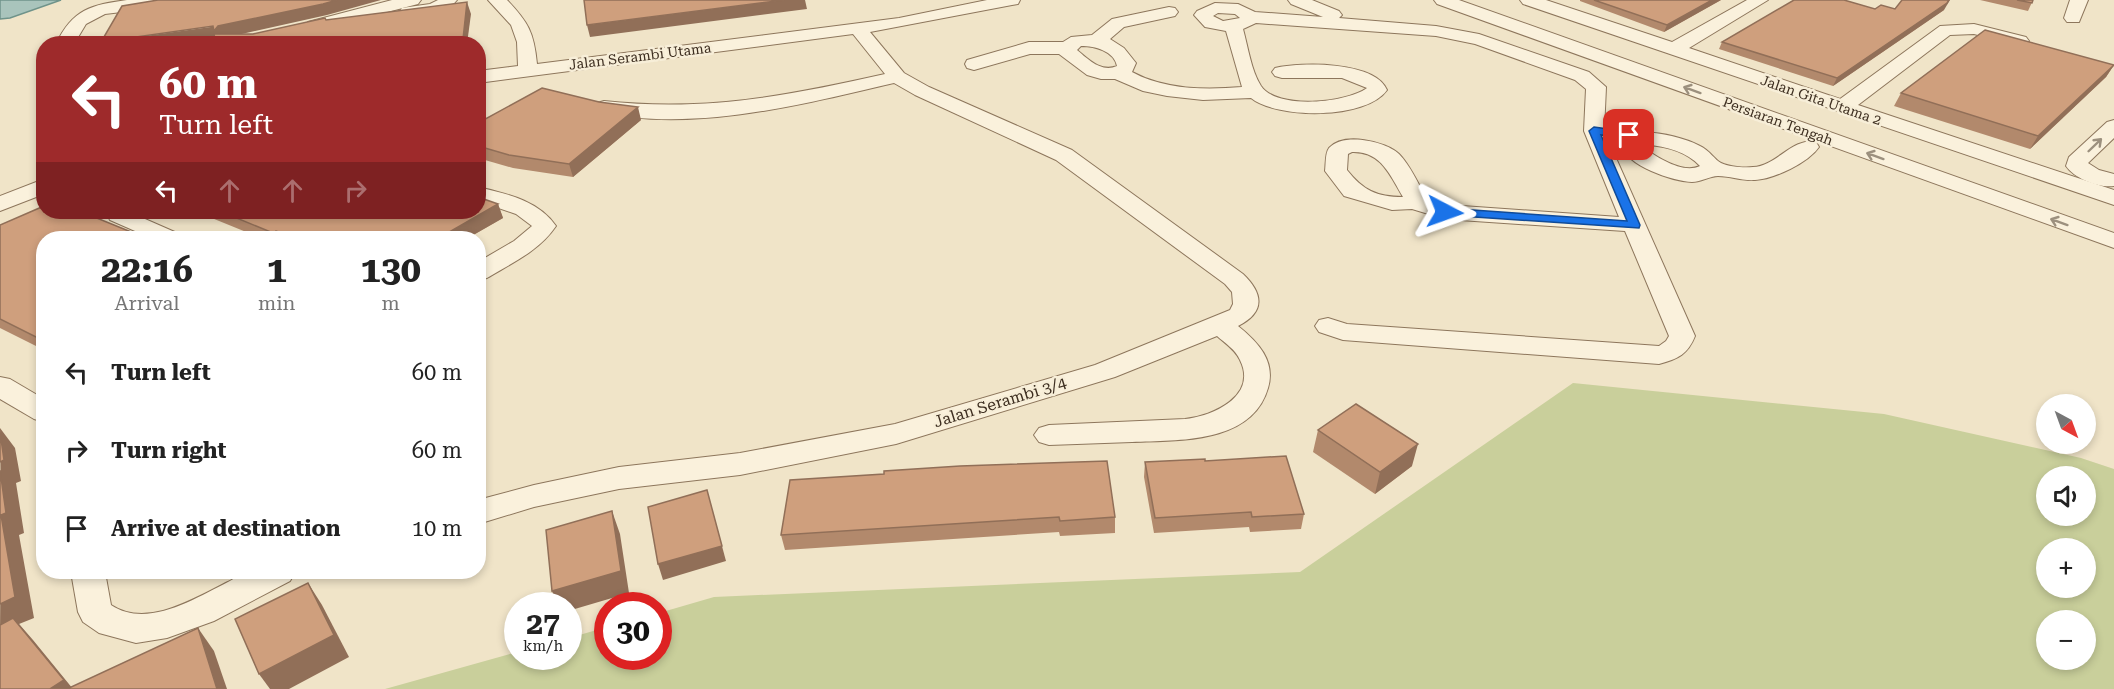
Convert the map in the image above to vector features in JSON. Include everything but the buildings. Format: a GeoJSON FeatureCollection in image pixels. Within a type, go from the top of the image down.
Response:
{"type":"FeatureCollection","features":[{"type":"Feature","properties":{"kind":"street"},"geometry":{"type":"LineString","coordinates":[[70,36],[78,21],[92,14],[115,8],[180,0]]}},
{"type":"Feature","properties":{"kind":"street"},"geometry":{"type":"LineString","coordinates":[[297,30],[412,0]]}},
{"type":"Feature","properties":{"kind":"street"},"geometry":{"type":"LineString","coordinates":[[330,23],[429,9],[444,5],[448,0]]}},
{"type":"Feature","properties":{"kind":"street","name":"Jalan Serambi Utama"},"geometry":{"type":"LineString","coordinates":[[567,52],[638,50],[801,35],[939,16],[970,4],[1012,0]]}},
{"type":"Feature","properties":{"kind":"street"},"geometry":{"type":"LineString","coordinates":[[1195,0],[1212,9],[1203,15],[1206,21],[1217,25],[1241,13],[1427,30],[1479,39],[1582,76],[1596,87],[1594,131],[1682,336],[1673,352],[1659,355],[1343,332],[1328,326]]}},
{"type":"Feature","properties":{"kind":"street"},"geometry":{"type":"LineString","coordinates":[[1297,0],[1333,15]]}},
{"type":"Feature","properties":{"kind":"street","name":"Persiaran Tengah"},"geometry":{"type":"LineString","coordinates":[[1443,0],[2114,241]]}},
{"type":"Feature","properties":{"kind":"street","name":"Persiaran Tengah"},"geometry":{"type":"LineString","coordinates":[[1479,0],[2114,221]]}},
{"type":"Feature","properties":{"kind":"street","name":"Jalan Gita Utama 2"},"geometry":{"type":"LineString","coordinates":[[1529,0],[2114,198]]}},
{"type":"Feature","properties":{"kind":"street"},"geometry":{"type":"LineString","coordinates":[[1672,50],[1760,0]]}},
{"type":"Feature","properties":{"kind":"street"},"geometry":{"type":"LineString","coordinates":[[2073,18],[2079,0]]}},
{"type":"Feature","properties":{"kind":"street"},"geometry":{"type":"LineString","coordinates":[[503,1],[519,23],[526,42],[528,71]]}},
{"type":"Feature","properties":{"kind":"street"},"geometry":{"type":"LineString","coordinates":[[1097,40],[1118,23],[1169,12]]}},
{"type":"Feature","properties":{"kind":"street"},"geometry":{"type":"LineString","coordinates":[[1241,13],[1255,92],[1267,102],[1276,105],[1306,107],[1366,99],[1377,90],[1375,85],[1365,79],[1348,74],[1318,70],[1282,72]]}},
{"type":"Feature","properties":{"kind":"street"},"geometry":{"type":"LineString","coordinates":[[1842,107],[1946,30],[1963,27],[2037,45]]}},
{"type":"Feature","properties":{"kind":"street"},"geometry":{"type":"LineString","coordinates":[[582,103],[649,112],[687,112],[758,105],[838,91],[897,77],[857,28]]}},
{"type":"Feature","properties":{"kind":"street"},"geometry":{"type":"LineString","coordinates":[[974,64],[1029,48],[1067,48],[1077,41],[1097,40],[1107,44],[1125,59],[1127,66],[1119,73],[1110,75],[1093,72],[1067,51],[1067,48]]}},
{"type":"Feature","properties":{"kind":"street","name":"Jalan Serambi Utama"},"geometry":{"type":"LineString","coordinates":[[486,76],[528,71],[638,50]]}},
{"type":"Feature","properties":{"kind":"street"},"geometry":{"type":"LineString","coordinates":[[1119,73],[1134,82],[1167,90],[1232,94],[1255,92]]}},
{"type":"Feature","properties":{"kind":"street","name":"Jalan Serambi 3/4"},"geometry":{"type":"LineString","coordinates":[[486,510],[534,496],[619,478],[740,464],[896,434],[1105,371],[1240,315],[1246,304],[1245,290],[1234,279],[1064,155],[922,91],[897,77]]}},
{"type":"Feature","properties":{"kind":"street"},"geometry":{"type":"LineString","coordinates":[[2114,126],[2077,162],[2077,166],[2091,175],[2114,182]]}},
{"type":"Feature","properties":{"kind":"street"},"geometry":{"type":"LineString","coordinates":[[1594,131],[1629,135],[1639,139],[1633,145],[1634,150],[1658,166],[1697,175],[1704,174],[1712,168],[1749,175],[1771,172],[1808,147]]}},
{"type":"Feature","properties":{"kind":"street"},"geometry":{"type":"LineString","coordinates":[[0,204],[36,189]]}},
{"type":"Feature","properties":{"kind":"street"},"geometry":{"type":"LineString","coordinates":[[486,197],[530,212],[540,218],[544,226],[538,235],[527,243],[486,268]]}},
{"type":"Feature","properties":{"kind":"street"},"geometry":{"type":"LineString","coordinates":[[1413,201],[1445,212],[1635,225]]}},
{"type":"Feature","properties":{"kind":"street"},"geometry":{"type":"LineString","coordinates":[[127,219],[153,231]]}},
{"type":"Feature","properties":{"kind":"street"},"geometry":{"type":"LineString","coordinates":[[1049,435],[1195,429],[1220,422],[1241,409],[1251,396],[1259,378],[1256,362],[1247,349],[1220,325]]}},
{"type":"Feature","properties":{"kind":"street"},"geometry":{"type":"LineString","coordinates":[[0,386],[36,407]]}},
{"type":"Feature","properties":{"kind":"street"},"geometry":{"type":"LineString","coordinates":[[89,579],[96,612],[111,623],[136,629],[167,624],[202,611],[263,579]]}},
{"type":"Feature","properties":{"kind":"green space"},"geometry":{"type":"Polygon","coordinates":[[[1573,383],[1884,414],[2036,448],[2036,454],[2063,454],[2114,469],[2114,689],[385,689],[504,656],[504,670],[582,670],[582,634],[594,631],[594,670],[672,670],[672,609],[714,597],[1300,572],[1573,383]]]}},
{"type":"Feature","properties":{"kind":"water"},"geometry":{"type":"Polygon","coordinates":[[[0,0],[61,0],[10,18],[0,19],[0,0]]]}},
{"type":"Feature","properties":{"kind":"route"},"geometry":{"type":"LineString","coordinates":[[1445,212],[1635,225],[1594,131],[1629,135]]}}]}
